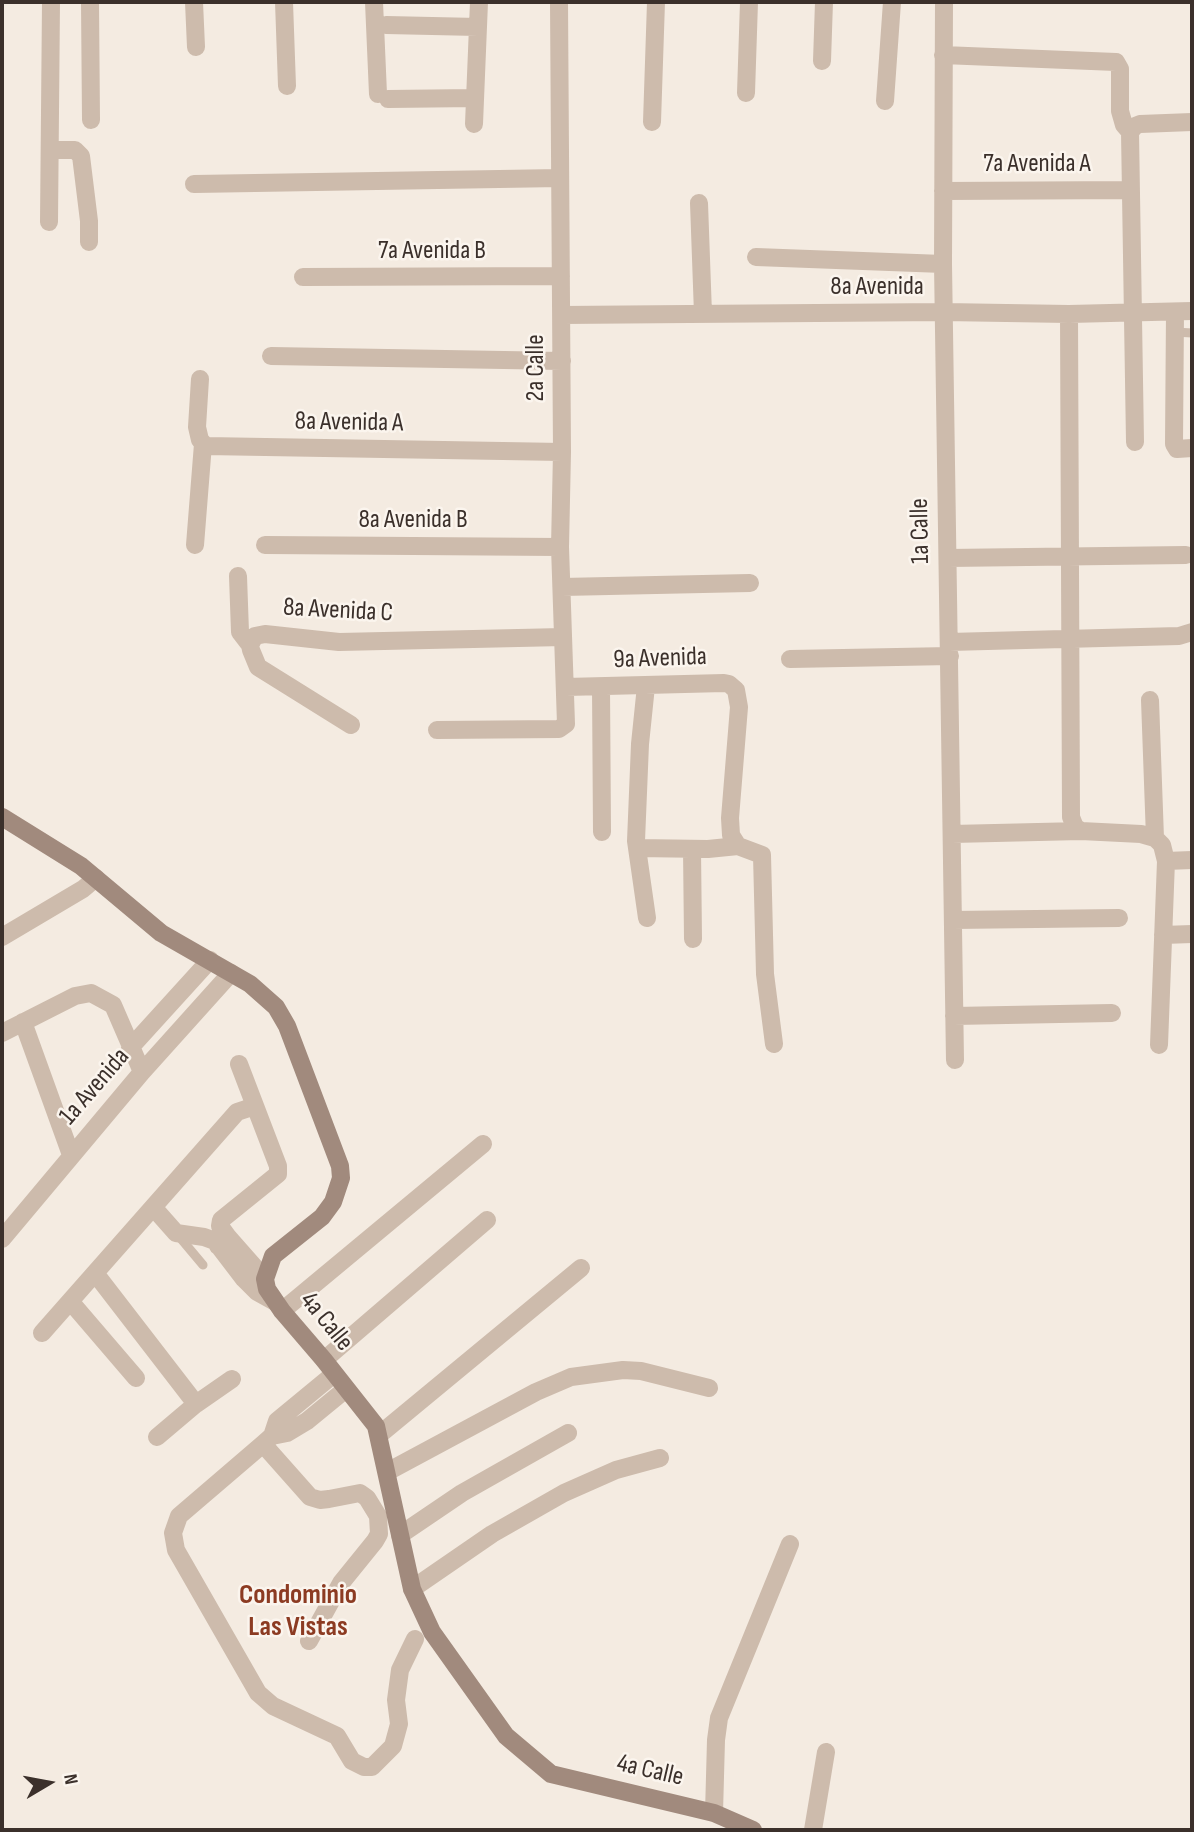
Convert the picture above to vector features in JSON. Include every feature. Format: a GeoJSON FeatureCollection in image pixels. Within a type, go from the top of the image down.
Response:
{"type":"FeatureCollection","features":[{"type":"Feature","properties":{"kind":"street"},"geometry":{"type":"LineString","coordinates":[[49,222],[51,2]]}},
{"type":"Feature","properties":{"kind":"street"},"geometry":{"type":"LineString","coordinates":[[90,2],[91,120]]}},
{"type":"Feature","properties":{"kind":"street"},"geometry":{"type":"LineString","coordinates":[[194,2],[196,47]]}},
{"type":"Feature","properties":{"kind":"street"},"geometry":{"type":"LineString","coordinates":[[284,2],[287,86]]}},
{"type":"Feature","properties":{"kind":"street"},"geometry":{"type":"LineString","coordinates":[[373,2],[383,97],[475,98]]}},
{"type":"Feature","properties":{"kind":"street"},"geometry":{"type":"LineString","coordinates":[[474,124],[479,2]]}},
{"type":"Feature","properties":{"kind":"street","name":"2a Calle"},"geometry":{"type":"LineString","coordinates":[[437,730],[559,729],[566,724],[561,547],[559,2]]}},
{"type":"Feature","properties":{"kind":"street"},"geometry":{"type":"LineString","coordinates":[[652,122],[656,2]]}},
{"type":"Feature","properties":{"kind":"street"},"geometry":{"type":"LineString","coordinates":[[746,93],[749,2]]}},
{"type":"Feature","properties":{"kind":"street"},"geometry":{"type":"LineString","coordinates":[[821,61],[824,2]]}},
{"type":"Feature","properties":{"kind":"street"},"geometry":{"type":"LineString","coordinates":[[885,100],[892,2]]}},
{"type":"Feature","properties":{"kind":"street","name":"1a Calle"},"geometry":{"type":"LineString","coordinates":[[944,2],[943,264],[955,1060]]}},
{"type":"Feature","properties":{"kind":"street"},"geometry":{"type":"LineString","coordinates":[[386,25],[478,27]]}},
{"type":"Feature","properties":{"kind":"street"},"geometry":{"type":"LineString","coordinates":[[943,55],[1116,62],[1120,69],[1119,111],[1130,132]]}},
{"type":"Feature","properties":{"kind":"street"},"geometry":{"type":"LineString","coordinates":[[1135,442],[1130,132],[1140,124],[1192,122]]}},
{"type":"Feature","properties":{"kind":"street"},"geometry":{"type":"LineString","coordinates":[[50,150],[75,150],[81,156],[89,242]]}},
{"type":"Feature","properties":{"kind":"street"},"geometry":{"type":"LineString","coordinates":[[194,184],[560,178]]}},
{"type":"Feature","properties":{"kind":"street","name":"7a Avenida A"},"geometry":{"type":"LineString","coordinates":[[943,191],[1130,190]]}},
{"type":"Feature","properties":{"kind":"street"},"geometry":{"type":"LineString","coordinates":[[699,204],[703,314]]}},
{"type":"Feature","properties":{"kind":"street"},"geometry":{"type":"LineString","coordinates":[[756,257],[943,264]]}},
{"type":"Feature","properties":{"kind":"street","name":"7a Avenida B"},"geometry":{"type":"LineString","coordinates":[[303,277],[561,276]]}},
{"type":"Feature","properties":{"kind":"street"},"geometry":{"type":"LineString","coordinates":[[1184,312],[1174,444],[1177,449],[1192,448]]}},
{"type":"Feature","properties":{"kind":"street","name":"8a Avenida"},"geometry":{"type":"LineString","coordinates":[[562,315],[1184,312]]}},
{"type":"Feature","properties":{"kind":"street"},"geometry":{"type":"LineString","coordinates":[[1069,314],[1070,802],[1075,827],[1081,831]]}},
{"type":"Feature","properties":{"kind":"street"},"geometry":{"type":"LineString","coordinates":[[271,356],[562,361]]}},
{"type":"Feature","properties":{"kind":"street"},"geometry":{"type":"LineString","coordinates":[[195,545],[203,444],[197,427],[200,379]]}},
{"type":"Feature","properties":{"kind":"street","name":"8a Avenida A"},"geometry":{"type":"LineString","coordinates":[[203,444],[211,447],[562,452]]}},
{"type":"Feature","properties":{"kind":"street","name":"8a Avenida B"},"geometry":{"type":"LineString","coordinates":[[265,545],[561,547]]}},
{"type":"Feature","properties":{"kind":"street"},"geometry":{"type":"LineString","coordinates":[[948,558],[1186,555]]}},
{"type":"Feature","properties":{"kind":"street"},"geometry":{"type":"LineString","coordinates":[[238,576],[240,632],[250,645]]}},
{"type":"Feature","properties":{"kind":"street"},"geometry":{"type":"LineString","coordinates":[[562,587],[750,583]]}},
{"type":"Feature","properties":{"kind":"street"},"geometry":{"type":"LineString","coordinates":[[790,659],[1069,639],[1179,636],[1192,632]]}},
{"type":"Feature","properties":{"kind":"street","name":"8a Avenida C"},"geometry":{"type":"LineString","coordinates":[[351,725],[258,667],[250,645],[255,636],[265,634],[339,642],[563,637]]}},
{"type":"Feature","properties":{"kind":"street","name":"9a Avenida"},"geometry":{"type":"LineString","coordinates":[[566,687],[729,684],[736,690],[739,707],[730,818],[731,835],[738,846]]}},
{"type":"Feature","properties":{"kind":"street"},"geometry":{"type":"LineString","coordinates":[[601,687],[602,832]]}},
{"type":"Feature","properties":{"kind":"street"},"geometry":{"type":"LineString","coordinates":[[646,687],[637,790],[637,848],[647,918]]}},
{"type":"Feature","properties":{"kind":"street"},"geometry":{"type":"LineString","coordinates":[[1150,700],[1155,838]]}},
{"type":"Feature","properties":{"kind":"street","name":"4a Calle"},"geometry":{"type":"LineString","coordinates":[[2,817],[96,878],[161,933],[231,973],[276,1007],[287,1026],[340,1166],[338,1190],[333,1202],[322,1217],[273,1256],[265,1279],[267,1289],[370,1418],[379,1435],[412,1589],[432,1632],[506,1736],[551,1774],[714,1813],[753,1830]]}},
{"type":"Feature","properties":{"kind":"street"},"geometry":{"type":"LineString","coordinates":[[952,834],[1081,831],[1141,834],[1155,838],[1162,845],[1166,861],[1159,1045]]}},
{"type":"Feature","properties":{"kind":"street"},"geometry":{"type":"LineString","coordinates":[[637,848],[738,846],[762,855],[765,974],[774,1044]]}},
{"type":"Feature","properties":{"kind":"street"},"geometry":{"type":"LineString","coordinates":[[692,849],[693,939]]}},
{"type":"Feature","properties":{"kind":"street"},"geometry":{"type":"LineString","coordinates":[[1166,861],[1192,860]]}},
{"type":"Feature","properties":{"kind":"street"},"geometry":{"type":"LineString","coordinates":[[2,937],[83,889],[96,878]]}},
{"type":"Feature","properties":{"kind":"street"},"geometry":{"type":"LineString","coordinates":[[953,920],[1119,918]]}},
{"type":"Feature","properties":{"kind":"street"},"geometry":{"type":"LineString","coordinates":[[1163,935],[1192,934]]}},
{"type":"Feature","properties":{"kind":"street","name":"1a Avenida"},"geometry":{"type":"LineString","coordinates":[[130,1048],[210,960]]}},
{"type":"Feature","properties":{"kind":"street","name":"1a Avenida"},"geometry":{"type":"LineString","coordinates":[[3,1231],[231,973]]}},
{"type":"Feature","properties":{"kind":"street"},"geometry":{"type":"LineString","coordinates":[[2,1033],[75,996],[91,993],[113,1005],[142,1072]]}},
{"type":"Feature","properties":{"kind":"street"},"geometry":{"type":"LineString","coordinates":[[954,1016],[1112,1013]]}},
{"type":"Feature","properties":{"kind":"street"},"geometry":{"type":"LineString","coordinates":[[23,1022],[71,1156]]}},
{"type":"Feature","properties":{"kind":"street"},"geometry":{"type":"LineString","coordinates":[[239,1065],[278,1166],[278,1174],[221,1220],[220,1227],[223,1241],[244,1279],[257,1292],[279,1306],[483,1144]]}},
{"type":"Feature","properties":{"kind":"street"},"geometry":{"type":"LineString","coordinates":[[42,1333],[237,1112],[255,1106]]}},
{"type":"Feature","properties":{"kind":"street"},"geometry":{"type":"LineString","coordinates":[[153,1207],[176,1233],[223,1241],[265,1279]]}},
{"type":"Feature","properties":{"kind":"street"},"geometry":{"type":"LineString","coordinates":[[268,1440],[277,1422],[308,1394],[329,1367],[487,1220]]}},
{"type":"Feature","properties":{"kind":"street"},"geometry":{"type":"LineString","coordinates":[[379,1435],[581,1268]]}},
{"type":"Feature","properties":{"kind":"street"},"geometry":{"type":"LineString","coordinates":[[95,1273],[196,1404]]}},
{"type":"Feature","properties":{"kind":"street"},"geometry":{"type":"LineString","coordinates":[[70,1301],[136,1378]]}},
{"type":"Feature","properties":{"kind":"street"},"geometry":{"type":"LineString","coordinates":[[387,1472],[536,1392],[572,1377],[623,1370],[641,1371],[709,1388]]}},
{"type":"Feature","properties":{"kind":"street"},"geometry":{"type":"LineString","coordinates":[[157,1437],[196,1404],[232,1379]]}},
{"type":"Feature","properties":{"kind":"street"},"geometry":{"type":"LineString","coordinates":[[346,1390],[287,1433],[268,1440],[179,1516],[173,1533],[176,1550],[258,1693],[265,1701],[294,1718],[337,1736],[352,1761],[364,1768],[372,1767],[393,1746],[399,1724],[397,1685],[400,1670],[415,1639]]}},
{"type":"Feature","properties":{"kind":"street"},"geometry":{"type":"LineString","coordinates":[[308,1394],[322,1409]]}},
{"type":"Feature","properties":{"kind":"street"},"geometry":{"type":"LineString","coordinates":[[400,1535],[462,1493],[568,1433]]}},
{"type":"Feature","properties":{"kind":"street"},"geometry":{"type":"LineString","coordinates":[[268,1440],[310,1497],[320,1500],[360,1493],[367,1497],[378,1516],[379,1534],[341,1583],[309,1641]]}},
{"type":"Feature","properties":{"kind":"street"},"geometry":{"type":"LineString","coordinates":[[412,1589],[492,1534],[564,1493],[616,1470],[660,1458]]}},
{"type":"Feature","properties":{"kind":"street"},"geometry":{"type":"LineString","coordinates":[[714,1813],[719,1718],[790,1544]]}},
{"type":"Feature","properties":{"kind":"street"},"geometry":{"type":"LineString","coordinates":[[813,1830],[826,1752]]}},
{"type":"Feature","properties":{"kind":"lane"},"geometry":{"type":"LineString","coordinates":[[176,1233],[204,1265]]}},
{"type":"Feature","properties":{"kind":"district","name":"Condominio Las Vistas"},"geometry":{"type":"Point","coordinates":[298,1612]}}]}
